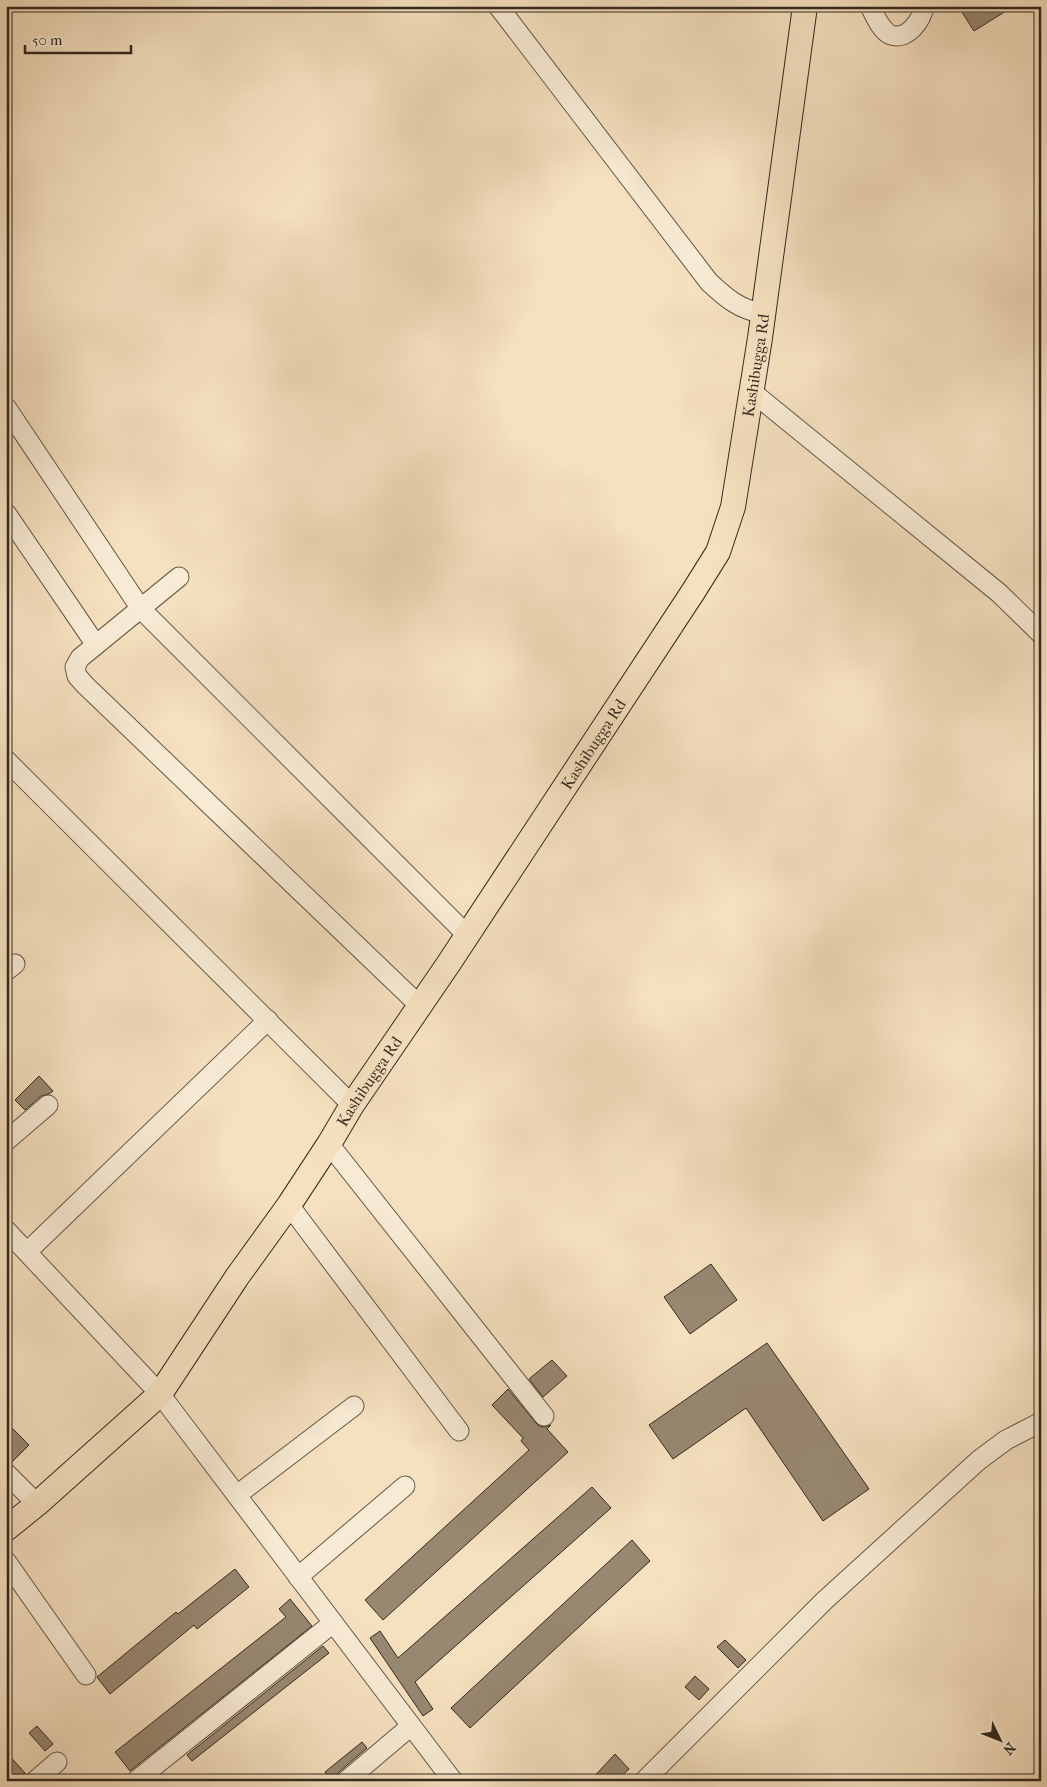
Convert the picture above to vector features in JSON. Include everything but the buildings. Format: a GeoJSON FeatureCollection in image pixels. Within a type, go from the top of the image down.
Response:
{"type":"FeatureCollection","features":[{"type":"Feature","properties":{"kind":"main road","name":"Kashibugga Rd"},"geometry":{"type":"LineString","coordinates":[[6,1529],[37,1504],[160,1394],[237,1277],[329,1144],[352,1105],[467,935],[718,552],[733,507],[764,314],[805,6]]}},
{"type":"Feature","properties":{"kind":"street"},"geometry":{"type":"LineString","coordinates":[[498,6],[709,282],[727,299],[748,310],[764,314]]}},
{"type":"Feature","properties":{"kind":"street"},"geometry":{"type":"LineString","coordinates":[[870,6],[884,29],[891,35],[897,36],[904,34],[916,25],[924,6]]}},
{"type":"Feature","properties":{"kind":"street"},"geometry":{"type":"LineString","coordinates":[[751,392],[1000,593],[1041,634]]}},
{"type":"Feature","properties":{"kind":"street"},"geometry":{"type":"LineString","coordinates":[[6,407],[141,609],[467,935]]}},
{"type":"Feature","properties":{"kind":"street"},"geometry":{"type":"LineString","coordinates":[[6,513],[96,645]]}},
{"type":"Feature","properties":{"kind":"street"},"geometry":{"type":"LineString","coordinates":[[179,577],[80,658],[75,667],[77,676],[420,1006]]}},
{"type":"Feature","properties":{"kind":"street"},"geometry":{"type":"LineString","coordinates":[[6,760],[352,1105]]}},
{"type":"Feature","properties":{"kind":"street"},"geometry":{"type":"LineString","coordinates":[[28,1251],[268,1020]]}},
{"type":"Feature","properties":{"kind":"street"},"geometry":{"type":"LineString","coordinates":[[6,1141],[48,1104]]}},
{"type":"Feature","properties":{"kind":"street"},"geometry":{"type":"LineString","coordinates":[[329,1144],[544,1416]]}},
{"type":"Feature","properties":{"kind":"street"},"geometry":{"type":"LineString","coordinates":[[289,1204],[458,1431]]}},
{"type":"Feature","properties":{"kind":"street"},"geometry":{"type":"LineString","coordinates":[[6,1230],[28,1251],[160,1394],[452,1781]]}},
{"type":"Feature","properties":{"kind":"street"},"geometry":{"type":"LineString","coordinates":[[237,1496],[354,1406]]}},
{"type":"Feature","properties":{"kind":"street"},"geometry":{"type":"LineString","coordinates":[[644,1781],[824,1601],[972,1466],[1006,1440],[1041,1422]]}},
{"type":"Feature","properties":{"kind":"street"},"geometry":{"type":"LineString","coordinates":[[6,1473],[37,1504]]}},
{"type":"Feature","properties":{"kind":"street"},"geometry":{"type":"LineString","coordinates":[[298,1577],[405,1486]]}},
{"type":"Feature","properties":{"kind":"street"},"geometry":{"type":"LineString","coordinates":[[6,1561],[86,1675]]}},
{"type":"Feature","properties":{"kind":"street"},"geometry":{"type":"LineString","coordinates":[[137,1780],[334,1623]]}},
{"type":"Feature","properties":{"kind":"street"},"geometry":{"type":"LineString","coordinates":[[346,1781],[411,1726]]}},
{"type":"Feature","properties":{"kind":"street"},"geometry":{"type":"LineString","coordinates":[[35,1781],[57,1762]]}}]}
